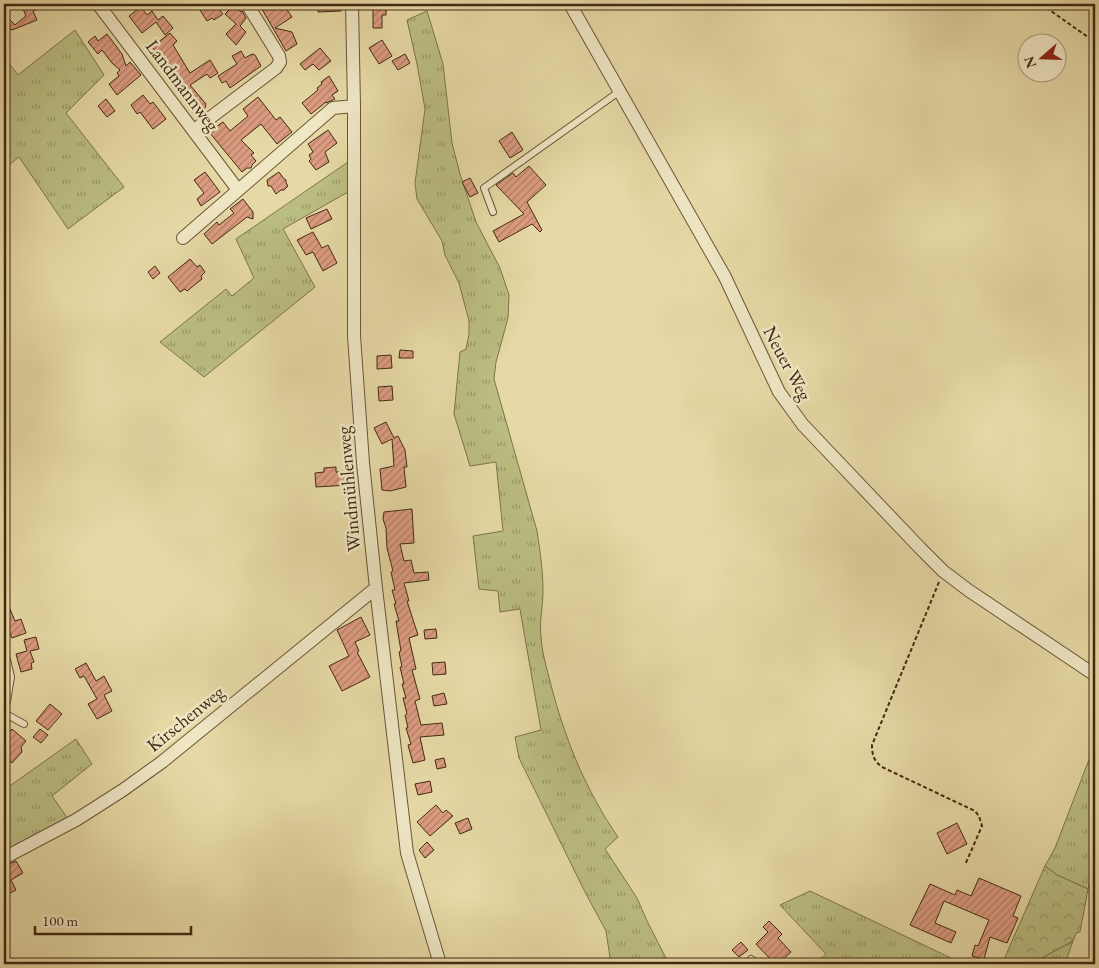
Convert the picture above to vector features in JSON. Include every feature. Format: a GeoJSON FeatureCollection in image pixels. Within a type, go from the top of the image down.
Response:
{"type":"FeatureCollection","features":[{"type":"Feature","properties":{"kind":"street","name":"Landmannweg"},"geometry":{"type":"LineString","coordinates":[[98,4],[238,190]]}},
{"type":"Feature","properties":{"kind":"street"},"geometry":{"type":"LineString","coordinates":[[194,130],[276,68],[280,62],[279,56],[247,4]]}},
{"type":"Feature","properties":{"kind":"street","name":"Windmühlenweg"},"geometry":{"type":"LineString","coordinates":[[352,4],[354,336],[363,463],[407,853],[440,964]]}},
{"type":"Feature","properties":{"kind":"street","name":"Neuer Weg"},"geometry":{"type":"LineString","coordinates":[[572,8],[725,277],[779,392],[790,409],[817,441],[943,570],[968,590],[1095,675]]}},
{"type":"Feature","properties":{"kind":"street"},"geometry":{"type":"LineString","coordinates":[[183,238],[333,108],[354,106]]}},
{"type":"Feature","properties":{"kind":"street","name":"Kirschenweg"},"geometry":{"type":"LineString","coordinates":[[4,858],[76,820],[162,762],[376,588]]}},
{"type":"Feature","properties":{"kind":"street"},"geometry":{"type":"LineString","coordinates":[[4,660],[8,676],[4,701]]}},
{"type":"Feature","properties":{"kind":"lane"},"geometry":{"type":"LineString","coordinates":[[493,212],[484,188],[620,91]]}},
{"type":"Feature","properties":{"kind":"lane"},"geometry":{"type":"LineString","coordinates":[[4,713],[24,724]]}},
{"type":"Feature","properties":{"kind":"lane"},"geometry":{"type":"LineString","coordinates":[[751,959],[758,964]]}},
{"type":"Feature","properties":{"kind":"path"},"geometry":{"type":"LineString","coordinates":[[1041,4],[1095,42]]}},
{"type":"Feature","properties":{"kind":"path"},"geometry":{"type":"LineString","coordinates":[[943,570],[872,745],[872,752],[877,763],[882,767],[975,811],[979,816],[982,826],[965,865]]}},
{"type":"Feature","properties":{"kind":"green space"},"geometry":{"type":"Polygon","coordinates":[[[427,11],[443,64],[452,143],[460,174],[476,222],[500,268],[509,295],[508,318],[496,362],[494,379],[537,531],[543,584],[542,649],[546,667],[563,725],[586,783],[618,837],[605,849],[637,898],[669,964],[611,964],[606,931],[519,758],[515,737],[541,730],[520,609],[500,612],[498,591],[479,589],[473,536],[503,531],[496,462],[470,466],[454,414],[460,352],[466,349],[469,321],[459,283],[445,255],[442,241],[417,199],[415,183],[425,109],[407,20],[427,11]]]}},
{"type":"Feature","properties":{"kind":"green space"},"geometry":{"type":"Polygon","coordinates":[[[75,30],[104,75],[66,113],[124,187],[68,229],[19,157],[4,169],[4,57],[18,75],[75,30]]]}},
{"type":"Feature","properties":{"kind":"green space"},"geometry":{"type":"Polygon","coordinates":[[[348,162],[348,192],[283,229],[315,287],[204,377],[160,342],[226,289],[232,296],[254,278],[236,239],[348,162]]]}},
{"type":"Feature","properties":{"kind":"green space"},"geometry":{"type":"Polygon","coordinates":[[[76,739],[92,764],[52,796],[68,819],[4,852],[4,790],[76,739]]]}},
{"type":"Feature","properties":{"kind":"green space"},"geometry":{"type":"Polygon","coordinates":[[[1095,744],[1095,864],[1088,889],[1057,875],[1045,866],[1055,848],[1095,744]]]}},
{"type":"Feature","properties":{"kind":"green space"},"geometry":{"type":"Polygon","coordinates":[[[1045,866],[1057,875],[1088,889],[1080,932],[1076,933],[1073,941],[1031,964],[1002,964],[1045,866]]]}},
{"type":"Feature","properties":{"kind":"green space"},"geometry":{"type":"Polygon","coordinates":[[[810,891],[951,958],[951,964],[815,964],[826,954],[780,905],[810,891]]]}},
{"type":"Feature","properties":{"kind":"green space"},"geometry":{"type":"Polygon","coordinates":[[[1073,941],[1065,964],[1031,964],[1073,941]]]}},
{"type":"Feature","properties":{"kind":"building"},"geometry":{"type":"Polygon","coordinates":[[[21,4],[51,4],[33,11],[37,20],[11,29],[4,36],[4,14],[15,25],[26,16],[21,4]]]}},
{"type":"Feature","properties":{"kind":"building"},"geometry":{"type":"Polygon","coordinates":[[[196,4],[215,4],[223,14],[214,20],[212,18],[207,21],[196,4]]]}},
{"type":"Feature","properties":{"kind":"building"},"geometry":{"type":"Polygon","coordinates":[[[259,4],[283,4],[292,17],[275,28],[292,32],[297,44],[286,51],[259,4]]]}},
{"type":"Feature","properties":{"kind":"building"},"geometry":{"type":"Polygon","coordinates":[[[318,4],[341,4],[341,11],[318,12],[318,4]]]}},
{"type":"Feature","properties":{"kind":"building"},"geometry":{"type":"Polygon","coordinates":[[[373,4],[386,4],[386,15],[382,15],[382,28],[373,28],[373,4]]]}},
{"type":"Feature","properties":{"kind":"building"},"geometry":{"type":"Polygon","coordinates":[[[234,5],[242,11],[246,18],[240,26],[246,32],[236,45],[226,34],[236,24],[225,14],[234,5]]]}},
{"type":"Feature","properties":{"kind":"building"},"geometry":{"type":"Polygon","coordinates":[[[141,7],[147,15],[152,11],[158,20],[163,16],[173,28],[165,35],[156,22],[142,33],[129,16],[141,7]]]}},
{"type":"Feature","properties":{"kind":"building"},"geometry":{"type":"Polygon","coordinates":[[[170,33],[177,41],[173,45],[190,73],[210,60],[218,73],[210,78],[207,74],[190,85],[206,104],[205,108],[194,114],[177,86],[179,85],[172,75],[174,74],[152,47],[170,33]]]}},
{"type":"Feature","properties":{"kind":"building"},"geometry":{"type":"Polygon","coordinates":[[[107,34],[122,54],[126,66],[130,62],[141,75],[117,95],[109,84],[119,76],[117,73],[120,70],[102,50],[98,54],[88,42],[95,36],[98,41],[107,34]]]}},
{"type":"Feature","properties":{"kind":"building"},"geometry":{"type":"Polygon","coordinates":[[[382,40],[392,56],[379,64],[369,48],[382,40]]]}},
{"type":"Feature","properties":{"kind":"building"},"geometry":{"type":"Polygon","coordinates":[[[320,48],[331,61],[319,70],[313,64],[305,70],[300,64],[320,48]]]}},
{"type":"Feature","properties":{"kind":"building"},"geometry":{"type":"Polygon","coordinates":[[[241,51],[245,58],[252,54],[255,55],[261,66],[230,88],[226,81],[222,83],[218,76],[237,64],[232,56],[241,51]]]}},
{"type":"Feature","properties":{"kind":"building"},"geometry":{"type":"Polygon","coordinates":[[[405,54],[410,63],[398,70],[392,61],[405,54]]]}},
{"type":"Feature","properties":{"kind":"building"},"geometry":{"type":"Polygon","coordinates":[[[329,76],[338,91],[332,95],[335,99],[326,102],[311,114],[302,103],[318,90],[317,88],[322,84],[321,82],[329,76]]]}},
{"type":"Feature","properties":{"kind":"building"},"geometry":{"type":"Polygon","coordinates":[[[143,95],[150,104],[153,102],[166,119],[153,129],[140,112],[137,114],[131,105],[143,95]]]}},
{"type":"Feature","properties":{"kind":"building"},"geometry":{"type":"Polygon","coordinates":[[[258,97],[276,120],[280,117],[292,132],[277,144],[261,124],[241,140],[254,153],[251,155],[256,161],[251,168],[247,168],[242,172],[209,132],[223,122],[230,131],[248,116],[243,109],[258,97]]]}},
{"type":"Feature","properties":{"kind":"building"},"geometry":{"type":"Polygon","coordinates":[[[106,99],[115,111],[107,117],[98,106],[106,99]]]}},
{"type":"Feature","properties":{"kind":"building"},"geometry":{"type":"Polygon","coordinates":[[[328,130],[337,143],[325,152],[329,162],[316,170],[309,161],[311,159],[309,155],[313,152],[308,144],[328,130]]]}},
{"type":"Feature","properties":{"kind":"building"},"geometry":{"type":"Polygon","coordinates":[[[512,132],[523,150],[510,158],[499,141],[512,132]]]}},
{"type":"Feature","properties":{"kind":"building"},"geometry":{"type":"Polygon","coordinates":[[[529,166],[546,185],[527,202],[542,230],[540,232],[532,224],[499,242],[493,231],[524,214],[496,185],[513,173],[516,177],[529,166]]]}},
{"type":"Feature","properties":{"kind":"building"},"geometry":{"type":"Polygon","coordinates":[[[205,172],[220,192],[201,206],[197,199],[204,193],[194,180],[205,172]]]}},
{"type":"Feature","properties":{"kind":"building"},"geometry":{"type":"Polygon","coordinates":[[[279,172],[286,180],[288,186],[276,194],[271,186],[268,186],[267,180],[279,172]]]}},
{"type":"Feature","properties":{"kind":"building"},"geometry":{"type":"Polygon","coordinates":[[[470,178],[478,193],[470,197],[462,182],[470,178]]]}},
{"type":"Feature","properties":{"kind":"building"},"geometry":{"type":"Polygon","coordinates":[[[243,199],[253,212],[253,219],[247,217],[212,244],[204,234],[217,222],[219,225],[234,213],[230,209],[243,199]]]}},
{"type":"Feature","properties":{"kind":"building"},"geometry":{"type":"Polygon","coordinates":[[[327,209],[332,219],[311,229],[306,218],[327,209]]]}},
{"type":"Feature","properties":{"kind":"building"},"geometry":{"type":"Polygon","coordinates":[[[313,232],[322,248],[328,245],[337,263],[323,271],[313,252],[306,255],[297,240],[313,232]]]}},
{"type":"Feature","properties":{"kind":"building"},"geometry":{"type":"Polygon","coordinates":[[[190,259],[197,267],[200,265],[205,272],[201,276],[202,279],[187,291],[185,289],[180,292],[168,277],[190,259]]]}},
{"type":"Feature","properties":{"kind":"building"},"geometry":{"type":"Polygon","coordinates":[[[155,266],[160,273],[153,279],[148,272],[155,266]]]}},
{"type":"Feature","properties":{"kind":"building"},"geometry":{"type":"Polygon","coordinates":[[[400,350],[413,351],[413,358],[399,358],[400,350]]]}},
{"type":"Feature","properties":{"kind":"building"},"geometry":{"type":"Polygon","coordinates":[[[391,355],[392,368],[377,369],[377,356],[391,355]]]}},
{"type":"Feature","properties":{"kind":"building"},"geometry":{"type":"Polygon","coordinates":[[[392,386],[393,400],[379,401],[378,387],[392,386]]]}},
{"type":"Feature","properties":{"kind":"building"},"geometry":{"type":"Polygon","coordinates":[[[386,422],[394,438],[398,436],[405,450],[407,467],[404,467],[406,487],[390,491],[382,490],[380,469],[394,466],[392,439],[382,444],[374,428],[386,422]]]}},
{"type":"Feature","properties":{"kind":"building"},"geometry":{"type":"Polygon","coordinates":[[[336,467],[336,472],[347,471],[348,485],[316,487],[315,473],[324,472],[324,468],[336,467]]]}},
{"type":"Feature","properties":{"kind":"building"},"geometry":{"type":"Polygon","coordinates":[[[412,509],[414,543],[400,544],[404,561],[411,560],[414,573],[428,572],[429,580],[404,583],[409,601],[407,601],[418,635],[409,638],[416,669],[412,670],[420,699],[415,701],[421,725],[442,723],[444,735],[420,737],[425,760],[413,763],[408,745],[411,744],[406,728],[408,728],[405,715],[407,714],[403,698],[406,698],[402,684],[404,684],[399,652],[401,651],[396,621],[399,621],[392,590],[395,590],[391,572],[393,571],[387,548],[386,528],[383,519],[384,512],[412,509]]]}},
{"type":"Feature","properties":{"kind":"building"},"geometry":{"type":"Polygon","coordinates":[[[4,595],[15,621],[21,619],[26,633],[12,638],[4,621],[4,595]]]}},
{"type":"Feature","properties":{"kind":"building"},"geometry":{"type":"Polygon","coordinates":[[[361,617],[370,635],[355,642],[359,651],[357,652],[370,677],[342,691],[329,666],[349,656],[337,630],[361,617]]]}},
{"type":"Feature","properties":{"kind":"building"},"geometry":{"type":"Polygon","coordinates":[[[436,629],[437,638],[425,639],[424,630],[436,629]]]}},
{"type":"Feature","properties":{"kind":"building"},"geometry":{"type":"Polygon","coordinates":[[[36,637],[39,649],[30,651],[34,662],[31,663],[32,669],[21,672],[16,654],[27,651],[24,640],[36,637]]]}},
{"type":"Feature","properties":{"kind":"building"},"geometry":{"type":"Polygon","coordinates":[[[445,662],[446,674],[433,675],[432,663],[445,662]]]}},
{"type":"Feature","properties":{"kind":"building"},"geometry":{"type":"Polygon","coordinates":[[[86,663],[96,681],[104,676],[112,691],[104,695],[112,711],[97,719],[88,704],[97,699],[84,676],[80,678],[75,669],[86,663]]]}},
{"type":"Feature","properties":{"kind":"building"},"geometry":{"type":"Polygon","coordinates":[[[444,693],[447,704],[434,706],[432,696],[444,693]]]}},
{"type":"Feature","properties":{"kind":"building"},"geometry":{"type":"Polygon","coordinates":[[[50,704],[62,714],[48,730],[36,721],[50,704]]]}},
{"type":"Feature","properties":{"kind":"building"},"geometry":{"type":"Polygon","coordinates":[[[12,729],[26,741],[21,747],[22,752],[12,763],[4,756],[4,746],[9,740],[5,737],[12,729]]]}},
{"type":"Feature","properties":{"kind":"building"},"geometry":{"type":"Polygon","coordinates":[[[40,729],[48,735],[41,743],[33,737],[40,729]]]}},
{"type":"Feature","properties":{"kind":"building"},"geometry":{"type":"Polygon","coordinates":[[[444,758],[446,767],[437,769],[435,760],[444,758]]]}},
{"type":"Feature","properties":{"kind":"building"},"geometry":{"type":"Polygon","coordinates":[[[430,781],[432,792],[418,795],[415,784],[430,781]]]}},
{"type":"Feature","properties":{"kind":"building"},"geometry":{"type":"Polygon","coordinates":[[[436,805],[443,813],[446,810],[453,816],[430,836],[417,822],[436,805]]]}},
{"type":"Feature","properties":{"kind":"building"},"geometry":{"type":"Polygon","coordinates":[[[468,818],[472,829],[460,834],[455,823],[468,818]]]}},
{"type":"Feature","properties":{"kind":"building"},"geometry":{"type":"Polygon","coordinates":[[[957,823],[967,844],[947,854],[937,833],[957,823]]]}},
{"type":"Feature","properties":{"kind":"building"},"geometry":{"type":"Polygon","coordinates":[[[427,842],[434,850],[425,858],[419,850],[427,842]]]}},
{"type":"Feature","properties":{"kind":"building"},"geometry":{"type":"Polygon","coordinates":[[[16,861],[23,873],[11,880],[16,890],[8,894],[4,887],[4,866],[16,861]]]}},
{"type":"Feature","properties":{"kind":"building"},"geometry":{"type":"Polygon","coordinates":[[[979,878],[1021,896],[1013,916],[1018,918],[1007,943],[990,937],[984,959],[972,956],[975,945],[978,946],[989,920],[944,901],[935,923],[956,932],[951,943],[910,925],[930,884],[955,895],[957,890],[971,896],[979,878]]]}},
{"type":"Feature","properties":{"kind":"building"},"geometry":{"type":"Polygon","coordinates":[[[769,921],[782,934],[778,938],[791,952],[778,964],[775,964],[756,944],[768,932],[763,927],[769,921]]]}},
{"type":"Feature","properties":{"kind":"building"},"geometry":{"type":"Polygon","coordinates":[[[741,942],[748,950],[739,957],[732,950],[741,942]]]}}]}
